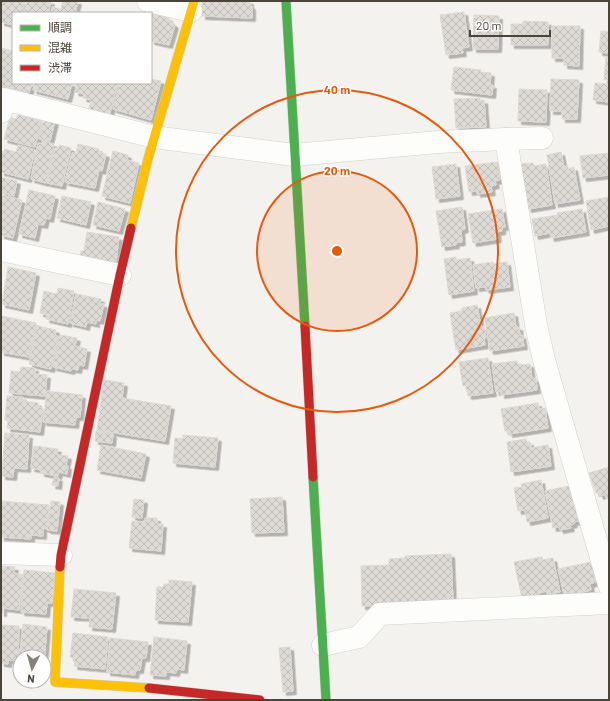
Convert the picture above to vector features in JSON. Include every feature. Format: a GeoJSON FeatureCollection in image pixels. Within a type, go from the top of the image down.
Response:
{"type":"FeatureCollection","features":[{"type":"Feature","properties":{"kind":"street"},"geometry":{"type":"LineString","coordinates":[[148,1],[192,6],[154,137],[120,275],[61,554],[56,682],[154,688],[260,700]]}},
{"type":"Feature","properties":{"kind":"street"},"geometry":{"type":"LineString","coordinates":[[286,1],[326,700]]}},
{"type":"Feature","properties":{"kind":"street"},"geometry":{"type":"LineString","coordinates":[[1,112],[4,99],[154,137],[294,154],[438,142],[542,138]]}},
{"type":"Feature","properties":{"kind":"street"},"geometry":{"type":"LineString","coordinates":[[506,139],[536,325],[544,360],[609,586]]}},
{"type":"Feature","properties":{"kind":"street"},"geometry":{"type":"LineString","coordinates":[[1,250],[120,275]]}},
{"type":"Feature","properties":{"kind":"street"},"geometry":{"type":"LineString","coordinates":[[1,553],[61,554]]}},
{"type":"Feature","properties":{"kind":"street"},"geometry":{"type":"LineString","coordinates":[[323,645],[359,637],[380,614],[609,603]]}},
{"type":"Feature","properties":{"kind":"building"},"geometry":{"type":"Polygon","coordinates":[[[2,1],[25,1],[22,12],[12,12],[12,25],[1,22],[2,1]]]}},
{"type":"Feature","properties":{"kind":"building"},"geometry":{"type":"Polygon","coordinates":[[[27,1],[51,1],[48,12],[24,12],[27,1]]]}},
{"type":"Feature","properties":{"kind":"building"},"geometry":{"type":"Polygon","coordinates":[[[63,1],[78,1],[75,12],[51,12],[52,7],[61,9],[63,1]]]}},
{"type":"Feature","properties":{"kind":"building"},"geometry":{"type":"Polygon","coordinates":[[[202,1],[250,1],[250,6],[252,6],[252,18],[202,16],[202,1]]]}},
{"type":"Feature","properties":{"kind":"building"},"geometry":{"type":"Polygon","coordinates":[[[464,12],[469,47],[462,48],[463,53],[446,55],[440,15],[464,12]]]}},
{"type":"Feature","properties":{"kind":"building"},"geometry":{"type":"Polygon","coordinates":[[[152,13],[169,18],[169,20],[175,25],[169,45],[152,41],[152,13]]]}},
{"type":"Feature","properties":{"kind":"building"},"geometry":{"type":"Polygon","coordinates":[[[474,15],[499,16],[498,49],[473,49],[474,15]]]}},
{"type":"Feature","properties":{"kind":"building"},"geometry":{"type":"Polygon","coordinates":[[[523,21],[548,22],[548,45],[511,45],[511,24],[523,24],[523,21]]]}},
{"type":"Feature","properties":{"kind":"building"},"geometry":{"type":"Polygon","coordinates":[[[552,26],[580,26],[579,66],[564,65],[564,58],[552,58],[552,26]]]}},
{"type":"Feature","properties":{"kind":"building"},"geometry":{"type":"Polygon","coordinates":[[[601,31],[609,32],[609,53],[599,52],[601,31]]]}},
{"type":"Feature","properties":{"kind":"building"},"geometry":{"type":"Polygon","coordinates":[[[1,48],[12,51],[12,84],[32,84],[29,93],[6,87],[5,91],[1,90],[1,48]]]}},
{"type":"Feature","properties":{"kind":"building"},"geometry":{"type":"Polygon","coordinates":[[[606,57],[609,58],[609,80],[604,80],[606,57]]]}},
{"type":"Feature","properties":{"kind":"building"},"geometry":{"type":"Polygon","coordinates":[[[454,67],[481,70],[480,72],[491,73],[490,85],[493,85],[492,95],[451,90],[454,67]]]}},
{"type":"Feature","properties":{"kind":"building"},"geometry":{"type":"Polygon","coordinates":[[[152,79],[161,81],[151,120],[113,109],[120,84],[152,84],[152,79]]]}},
{"type":"Feature","properties":{"kind":"building"},"geometry":{"type":"Polygon","coordinates":[[[551,79],[579,80],[577,119],[562,119],[562,111],[550,111],[551,79]]]}},
{"type":"Feature","properties":{"kind":"building"},"geometry":{"type":"Polygon","coordinates":[[[595,83],[609,84],[609,102],[593,100],[595,83]]]}},
{"type":"Feature","properties":{"kind":"building"},"geometry":{"type":"Polygon","coordinates":[[[35,84],[72,84],[68,99],[33,90],[35,84]]]}},
{"type":"Feature","properties":{"kind":"building"},"geometry":{"type":"Polygon","coordinates":[[[77,84],[118,84],[109,117],[88,112],[91,100],[83,98],[84,94],[75,92],[77,84]]]}},
{"type":"Feature","properties":{"kind":"building"},"geometry":{"type":"Polygon","coordinates":[[[519,89],[547,90],[546,122],[518,121],[519,89]]]}},
{"type":"Feature","properties":{"kind":"building"},"geometry":{"type":"Polygon","coordinates":[[[480,98],[480,101],[484,100],[486,127],[456,128],[454,99],[480,98]]]}},
{"type":"Feature","properties":{"kind":"building"},"geometry":{"type":"Polygon","coordinates":[[[18,115],[42,121],[35,147],[4,139],[10,117],[16,119],[18,115]]]}},
{"type":"Feature","properties":{"kind":"building"},"geometry":{"type":"Polygon","coordinates":[[[44,119],[55,121],[50,141],[39,139],[44,119]]]}},
{"type":"Feature","properties":{"kind":"building"},"geometry":{"type":"Polygon","coordinates":[[[43,141],[54,144],[46,183],[31,179],[38,143],[42,144],[43,141]]]}},
{"type":"Feature","properties":{"kind":"building"},"geometry":{"type":"Polygon","coordinates":[[[78,144],[99,149],[98,152],[106,154],[102,171],[99,170],[95,188],[65,182],[72,153],[76,154],[78,144]]]}},
{"type":"Feature","properties":{"kind":"building"},"geometry":{"type":"Polygon","coordinates":[[[18,145],[35,150],[28,179],[1,172],[1,151],[4,152],[5,149],[16,152],[18,145]]]}},
{"type":"Feature","properties":{"kind":"building"},"geometry":{"type":"Polygon","coordinates":[[[59,145],[71,148],[62,186],[47,183],[55,148],[59,149],[59,145]]]}},
{"type":"Feature","properties":{"kind":"building"},"geometry":{"type":"Polygon","coordinates":[[[113,151],[128,155],[127,160],[139,163],[130,203],[102,196],[113,151]]]}},
{"type":"Feature","properties":{"kind":"building"},"geometry":{"type":"Polygon","coordinates":[[[561,152],[564,167],[568,166],[568,169],[574,167],[580,200],[555,204],[547,155],[561,152]]]}},
{"type":"Feature","properties":{"kind":"building"},"geometry":{"type":"Polygon","coordinates":[[[609,153],[609,175],[583,178],[580,156],[609,153]]]}},
{"type":"Feature","properties":{"kind":"building"},"geometry":{"type":"Polygon","coordinates":[[[498,162],[500,180],[495,181],[496,185],[491,186],[492,192],[477,194],[477,191],[469,192],[465,166],[498,162]]]}},
{"type":"Feature","properties":{"kind":"building"},"geometry":{"type":"Polygon","coordinates":[[[533,163],[534,166],[546,164],[552,205],[528,209],[521,164],[533,163]]]}},
{"type":"Feature","properties":{"kind":"building"},"geometry":{"type":"Polygon","coordinates":[[[456,164],[460,196],[436,199],[432,167],[456,164]]]}},
{"type":"Feature","properties":{"kind":"building"},"geometry":{"type":"Polygon","coordinates":[[[1,177],[17,181],[14,196],[1,193],[1,177]]]}},
{"type":"Feature","properties":{"kind":"building"},"geometry":{"type":"Polygon","coordinates":[[[29,190],[55,196],[50,219],[46,218],[44,225],[38,224],[35,238],[19,234],[29,190]]]}},
{"type":"Feature","properties":{"kind":"building"},"geometry":{"type":"Polygon","coordinates":[[[1,195],[22,200],[13,238],[1,235],[1,195]]]}},
{"type":"Feature","properties":{"kind":"building"},"geometry":{"type":"Polygon","coordinates":[[[62,196],[91,202],[86,225],[57,218],[62,196]]]}},
{"type":"Feature","properties":{"kind":"building"},"geometry":{"type":"Polygon","coordinates":[[[609,197],[609,226],[591,230],[586,201],[609,197]]]}},
{"type":"Feature","properties":{"kind":"building"},"geometry":{"type":"Polygon","coordinates":[[[98,202],[125,209],[119,231],[93,225],[98,202]]]}},
{"type":"Feature","properties":{"kind":"building"},"geometry":{"type":"Polygon","coordinates":[[[462,207],[465,229],[461,230],[462,242],[455,243],[456,245],[442,247],[436,211],[462,207]]]}},
{"type":"Feature","properties":{"kind":"building"},"geometry":{"type":"Polygon","coordinates":[[[502,209],[505,227],[502,227],[502,231],[497,232],[498,239],[473,243],[468,214],[502,209]]]}},
{"type":"Feature","properties":{"kind":"building"},"geometry":{"type":"Polygon","coordinates":[[[582,209],[586,232],[551,238],[550,233],[535,236],[532,219],[582,209]]]}},
{"type":"Feature","properties":{"kind":"building"},"geometry":{"type":"Polygon","coordinates":[[[87,232],[119,237],[116,262],[80,261],[81,251],[84,251],[87,232]]]}},
{"type":"Feature","properties":{"kind":"building"},"geometry":{"type":"Polygon","coordinates":[[[456,257],[456,260],[470,258],[474,291],[449,295],[444,259],[456,257]]]}},
{"type":"Feature","properties":{"kind":"building"},"geometry":{"type":"Polygon","coordinates":[[[493,262],[494,264],[507,262],[510,287],[486,290],[485,287],[476,288],[473,265],[493,262]]]}},
{"type":"Feature","properties":{"kind":"building"},"geometry":{"type":"Polygon","coordinates":[[[8,267],[36,273],[29,310],[2,304],[8,267]]]}},
{"type":"Feature","properties":{"kind":"building"},"geometry":{"type":"Polygon","coordinates":[[[58,288],[74,291],[68,324],[46,319],[47,315],[40,313],[44,291],[57,294],[58,288]]]}},
{"type":"Feature","properties":{"kind":"building"},"geometry":{"type":"Polygon","coordinates":[[[76,294],[101,299],[100,304],[104,304],[100,321],[96,320],[96,324],[87,322],[86,327],[70,323],[76,294]]]}},
{"type":"Feature","properties":{"kind":"building"},"geometry":{"type":"Polygon","coordinates":[[[477,305],[481,327],[484,326],[486,338],[484,338],[485,345],[456,350],[450,313],[462,311],[462,308],[477,305]]]}},
{"type":"Feature","properties":{"kind":"building"},"geometry":{"type":"Polygon","coordinates":[[[514,313],[516,327],[519,327],[520,336],[522,335],[524,346],[490,351],[485,318],[514,313]]]}},
{"type":"Feature","properties":{"kind":"building"},"geometry":{"type":"Polygon","coordinates":[[[1,316],[36,323],[29,357],[1,352],[1,316]]]}},
{"type":"Feature","properties":{"kind":"building"},"geometry":{"type":"Polygon","coordinates":[[[37,326],[56,330],[55,336],[58,336],[51,369],[29,364],[37,326]]]}},
{"type":"Feature","properties":{"kind":"building"},"geometry":{"type":"Polygon","coordinates":[[[60,335],[77,338],[75,346],[87,349],[84,366],[79,365],[78,370],[72,369],[71,371],[53,367],[60,335]]]}},
{"type":"Feature","properties":{"kind":"building"},"geometry":{"type":"Polygon","coordinates":[[[488,358],[493,393],[468,396],[466,385],[463,386],[459,362],[488,358]]]}},
{"type":"Feature","properties":{"kind":"building"},"geometry":{"type":"Polygon","coordinates":[[[517,361],[518,365],[530,364],[532,379],[536,378],[537,390],[501,395],[501,391],[496,392],[492,364],[517,361]]]}},
{"type":"Feature","properties":{"kind":"building"},"geometry":{"type":"Polygon","coordinates":[[[21,367],[35,368],[35,374],[47,375],[45,396],[9,393],[11,371],[20,372],[21,367]]]}},
{"type":"Feature","properties":{"kind":"building"},"geometry":{"type":"Polygon","coordinates":[[[104,380],[124,383],[122,398],[171,406],[165,441],[97,430],[104,380]]]}},
{"type":"Feature","properties":{"kind":"building"},"geometry":{"type":"Polygon","coordinates":[[[47,391],[82,395],[80,417],[76,417],[75,425],[43,422],[47,391]]]}},
{"type":"Feature","properties":{"kind":"building"},"geometry":{"type":"Polygon","coordinates":[[[7,396],[23,397],[22,401],[38,403],[38,407],[43,408],[40,432],[7,428],[8,421],[5,420],[7,396]]]}},
{"type":"Feature","properties":{"kind":"building"},"geometry":{"type":"Polygon","coordinates":[[[538,403],[539,409],[545,408],[548,428],[509,434],[509,431],[505,431],[501,409],[538,403]]]}},
{"type":"Feature","properties":{"kind":"building"},"geometry":{"type":"Polygon","coordinates":[[[96,431],[113,434],[112,443],[95,441],[96,431]]]}},
{"type":"Feature","properties":{"kind":"building"},"geometry":{"type":"Polygon","coordinates":[[[5,433],[29,435],[27,469],[14,468],[13,477],[2,476],[5,433]]]}},
{"type":"Feature","properties":{"kind":"building"},"geometry":{"type":"Polygon","coordinates":[[[183,435],[218,438],[215,467],[173,463],[175,438],[183,439],[183,435]]]}},
{"type":"Feature","properties":{"kind":"building"},"geometry":{"type":"Polygon","coordinates":[[[526,439],[527,442],[530,442],[531,448],[548,445],[551,466],[511,472],[507,442],[526,439]]]}},
{"type":"Feature","properties":{"kind":"building"},"geometry":{"type":"Polygon","coordinates":[[[101,445],[146,454],[141,478],[97,470],[101,445]]]}},
{"type":"Feature","properties":{"kind":"building"},"geometry":{"type":"Polygon","coordinates":[[[34,446],[58,449],[57,455],[68,456],[66,466],[68,466],[67,474],[59,472],[58,476],[41,473],[41,470],[31,468],[34,446]]]}},
{"type":"Feature","properties":{"kind":"building"},"geometry":{"type":"Polygon","coordinates":[[[609,467],[609,497],[606,498],[605,494],[600,496],[599,492],[596,493],[589,473],[609,467]]]}},
{"type":"Feature","properties":{"kind":"building"},"geometry":{"type":"Polygon","coordinates":[[[54,477],[59,478],[58,486],[52,485],[54,477]]]}},
{"type":"Feature","properties":{"kind":"building"},"geometry":{"type":"Polygon","coordinates":[[[541,480],[548,518],[527,522],[525,510],[518,511],[514,488],[522,487],[521,484],[541,480]]]}},
{"type":"Feature","properties":{"kind":"building"},"geometry":{"type":"Polygon","coordinates":[[[569,486],[573,503],[575,502],[579,521],[573,522],[574,524],[570,525],[571,528],[560,530],[559,527],[553,528],[545,491],[569,486]]]}},
{"type":"Feature","properties":{"kind":"building"},"geometry":{"type":"Polygon","coordinates":[[[282,497],[284,532],[252,533],[250,499],[282,497]]]}},
{"type":"Feature","properties":{"kind":"building"},"geometry":{"type":"Polygon","coordinates":[[[134,499],[144,500],[142,518],[132,517],[134,499]]]}},
{"type":"Feature","properties":{"kind":"building"},"geometry":{"type":"Polygon","coordinates":[[[1,501],[49,505],[47,529],[43,528],[43,536],[31,535],[31,539],[1,537],[1,501]]]}},
{"type":"Feature","properties":{"kind":"building"},"geometry":{"type":"Polygon","coordinates":[[[51,501],[60,502],[57,531],[47,530],[51,501]]]}},
{"type":"Feature","properties":{"kind":"building"},"geometry":{"type":"Polygon","coordinates":[[[145,518],[157,518],[157,524],[163,524],[161,551],[129,548],[132,521],[144,522],[145,518]]]}},
{"type":"Feature","properties":{"kind":"building"},"geometry":{"type":"Polygon","coordinates":[[[451,554],[453,602],[362,606],[361,566],[389,565],[389,559],[405,558],[405,556],[451,554]]]}},
{"type":"Feature","properties":{"kind":"building"},"geometry":{"type":"Polygon","coordinates":[[[542,557],[543,560],[553,558],[560,592],[547,594],[547,591],[522,598],[514,562],[542,557]]]}},
{"type":"Feature","properties":{"kind":"building"},"geometry":{"type":"Polygon","coordinates":[[[591,562],[596,582],[590,584],[591,590],[571,595],[570,592],[564,593],[558,569],[591,562]]]}},
{"type":"Feature","properties":{"kind":"building"},"geometry":{"type":"Polygon","coordinates":[[[1,566],[15,567],[14,573],[23,575],[19,610],[3,608],[3,613],[1,613],[1,566]]]}},
{"type":"Feature","properties":{"kind":"building"},"geometry":{"type":"Polygon","coordinates":[[[24,570],[55,573],[52,603],[47,603],[46,614],[21,612],[24,570]]]}},
{"type":"Feature","properties":{"kind":"building"},"geometry":{"type":"Polygon","coordinates":[[[169,580],[192,582],[188,622],[155,620],[157,587],[163,587],[164,584],[169,584],[169,580]]]}},
{"type":"Feature","properties":{"kind":"building"},"geometry":{"type":"Polygon","coordinates":[[[74,589],[116,593],[112,629],[89,627],[90,618],[71,617],[74,589]]]}},
{"type":"Feature","properties":{"kind":"building"},"geometry":{"type":"Polygon","coordinates":[[[23,624],[47,627],[45,649],[20,649],[23,624]]]}},
{"type":"Feature","properties":{"kind":"building"},"geometry":{"type":"Polygon","coordinates":[[[1,625],[19,626],[18,649],[12,649],[12,660],[8,660],[8,664],[1,663],[1,625]]]}},
{"type":"Feature","properties":{"kind":"building"},"geometry":{"type":"Polygon","coordinates":[[[73,633],[108,637],[105,669],[74,666],[75,658],[70,657],[73,633]]]}},
{"type":"Feature","properties":{"kind":"building"},"geometry":{"type":"Polygon","coordinates":[[[154,637],[187,641],[184,670],[177,669],[176,673],[166,672],[166,676],[150,675],[154,637]]]}},
{"type":"Feature","properties":{"kind":"building"},"geometry":{"type":"Polygon","coordinates":[[[110,638],[148,642],[146,658],[142,658],[140,670],[136,670],[135,675],[107,672],[110,638]]]}},
{"type":"Feature","properties":{"kind":"building"},"geometry":{"type":"Polygon","coordinates":[[[290,647],[293,691],[283,692],[279,648],[290,647]]]}},
{"type":"Feature","properties":{"kind":"traffic: fast"},"geometry":{"type":"LineString","coordinates":[[286,1],[305,326]]}},
{"type":"Feature","properties":{"kind":"traffic: fast"},"geometry":{"type":"LineString","coordinates":[[313,477],[326,700]]}},
{"type":"Feature","properties":{"kind":"traffic: slow"},"geometry":{"type":"LineString","coordinates":[[131,228],[148,159],[194,1]]}},
{"type":"Feature","properties":{"kind":"traffic: slow"},"geometry":{"type":"LineString","coordinates":[[60,567],[55,682],[149,688]]}},
{"type":"Feature","properties":{"kind":"traffic: jam"},"geometry":{"type":"LineString","coordinates":[[60,567],[61,555],[131,228]]}},
{"type":"Feature","properties":{"kind":"traffic: jam"},"geometry":{"type":"LineString","coordinates":[[305,326],[313,477]]}},
{"type":"Feature","properties":{"kind":"traffic: jam"},"geometry":{"type":"LineString","coordinates":[[149,688],[260,700]]}}]}
